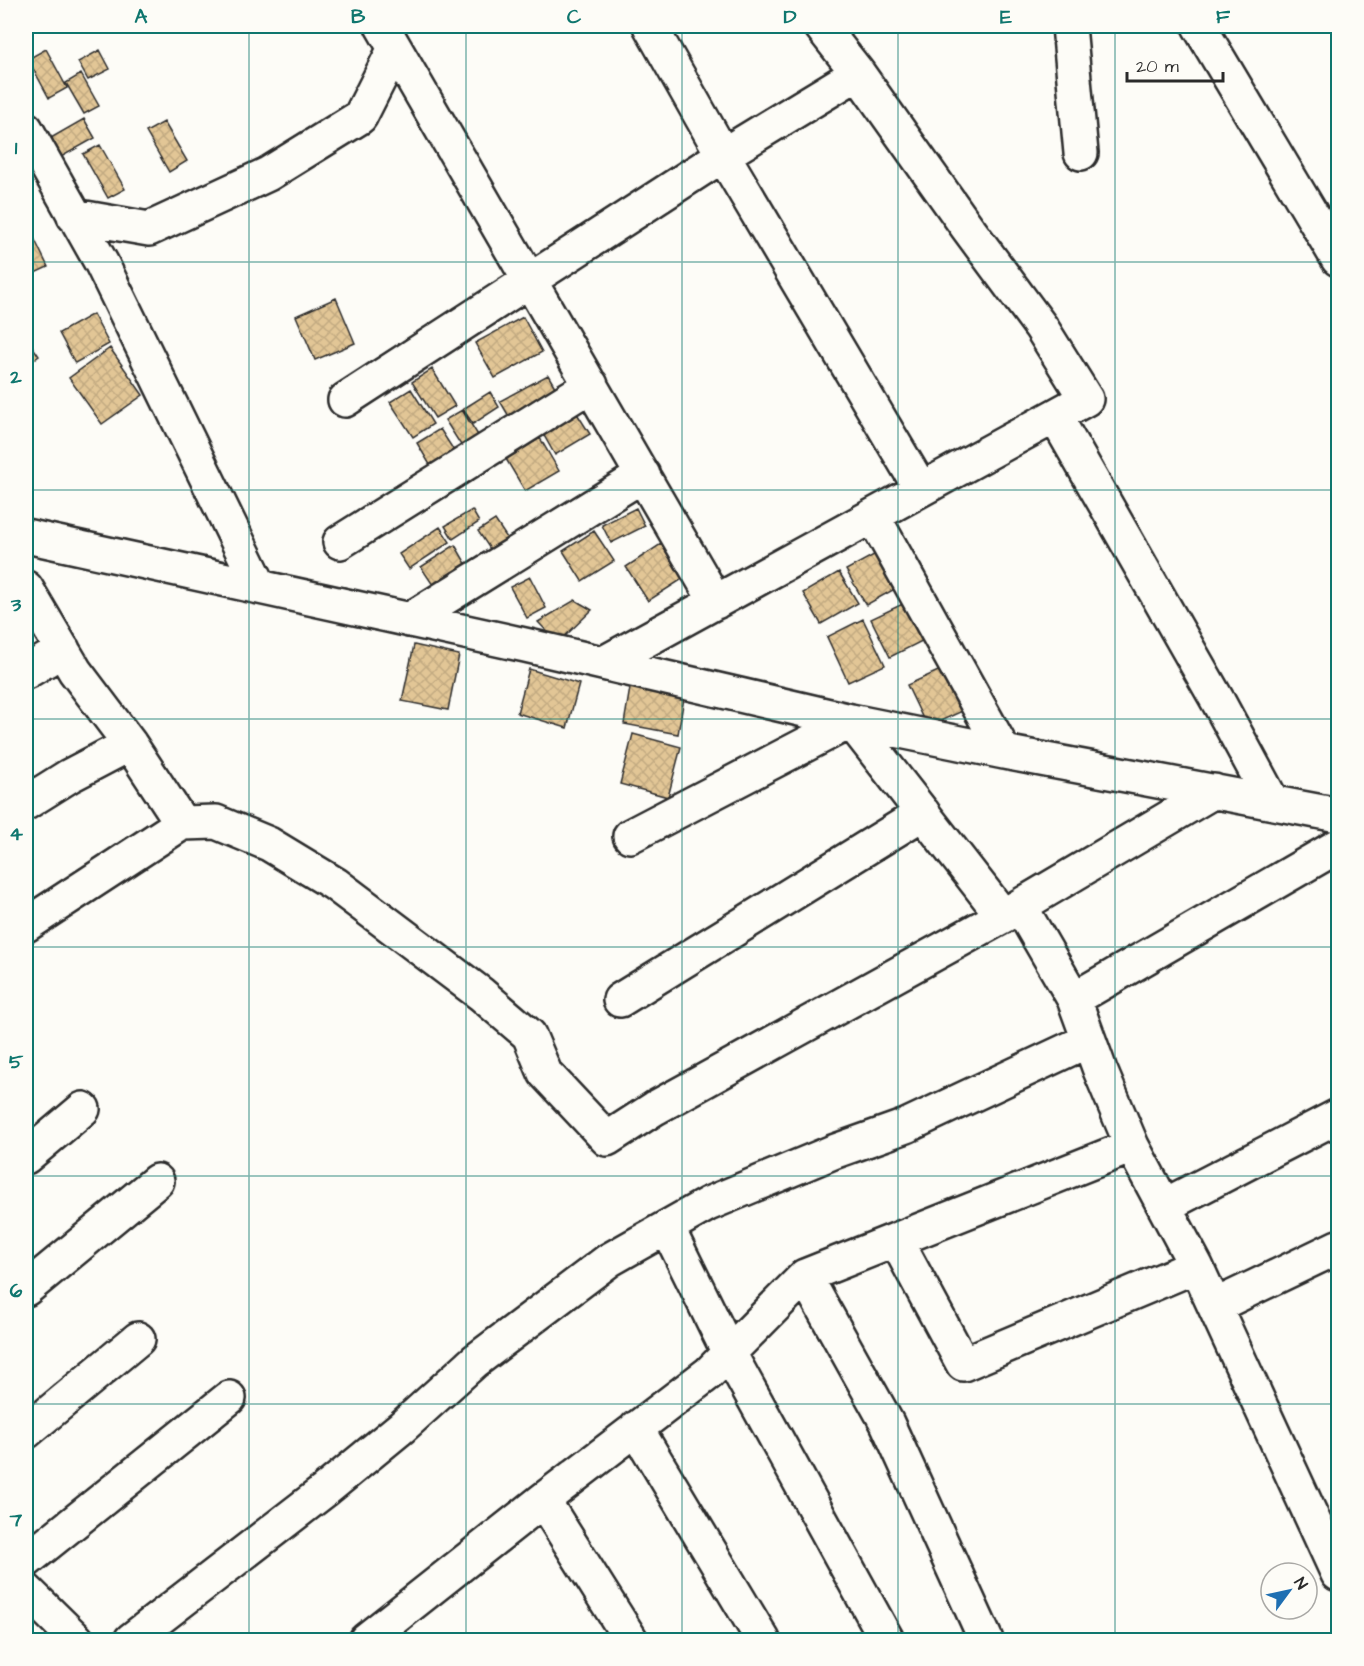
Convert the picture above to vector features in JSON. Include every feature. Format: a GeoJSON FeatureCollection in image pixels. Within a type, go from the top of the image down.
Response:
{"type":"FeatureCollection","features":[{"type":"Feature","properties":{"kind":"street"},"geometry":{"type":"LineString","coordinates":[[650,26],[723,155],[921,489]]}},
{"type":"Feature","properties":{"kind":"street"},"geometry":{"type":"LineString","coordinates":[[604,663],[1086,399],[1041,327],[966,227],[858,73],[821,26]]}},
{"type":"Feature","properties":{"kind":"street"},"geometry":{"type":"LineString","coordinates":[[1069,26],[1081,153]]}},
{"type":"Feature","properties":{"kind":"street"},"geometry":{"type":"LineString","coordinates":[[1199,26],[1338,259]]}},
{"type":"Feature","properties":{"kind":"street"},"geometry":{"type":"LineString","coordinates":[[74,216],[149,229],[268,174],[360,117],[388,38]]}},
{"type":"Feature","properties":{"kind":"street"},"geometry":{"type":"LineString","coordinates":[[388,38],[716,602]]}},
{"type":"Feature","properties":{"kind":"street"},"geometry":{"type":"LineString","coordinates":[[345,400],[723,155],[858,73]]}},
{"type":"Feature","properties":{"kind":"street"},"geometry":{"type":"LineString","coordinates":[[26,129],[102,264],[260,586]]}},
{"type":"Feature","properties":{"kind":"street"},"geometry":{"type":"LineString","coordinates":[[340,542],[591,385]]}},
{"type":"Feature","properties":{"kind":"street"},"geometry":{"type":"LineString","coordinates":[[1055,416],[1219,703],[1272,801]]}},
{"type":"Feature","properties":{"kind":"street"},"geometry":{"type":"LineString","coordinates":[[410,620],[643,476]]}},
{"type":"Feature","properties":{"kind":"street"},"geometry":{"type":"LineString","coordinates":[[873,516],[1004,752]]}},
{"type":"Feature","properties":{"kind":"street"},"geometry":{"type":"LineString","coordinates":[[26,536],[604,663],[851,721],[1338,814]]}},
{"type":"Feature","properties":{"kind":"street"},"geometry":{"type":"LineString","coordinates":[[26,588],[75,671],[130,744],[182,823]]}},
{"type":"Feature","properties":{"kind":"street"},"geometry":{"type":"LineString","coordinates":[[26,672],[63,650]]}},
{"type":"Feature","properties":{"kind":"street"},"geometry":{"type":"LineString","coordinates":[[851,721],[923,813],[1011,911],[1074,999],[1132,1146],[1196,1266],[1338,1574]]}},
{"type":"Feature","properties":{"kind":"street"},"geometry":{"type":"LineString","coordinates":[[630,836],[851,721]]}},
{"type":"Feature","properties":{"kind":"street"},"geometry":{"type":"LineString","coordinates":[[26,803],[69,776],[130,744]]}},
{"type":"Feature","properties":{"kind":"street"},"geometry":{"type":"LineString","coordinates":[[26,925],[182,823],[216,822],[269,844],[326,878],[481,994],[529,1035],[545,1072],[607,1139],[655,1108],[1011,911],[1214,791]]}},
{"type":"Feature","properties":{"kind":"street"},"geometry":{"type":"LineString","coordinates":[[620,1000],[923,813]]}},
{"type":"Feature","properties":{"kind":"street"},"geometry":{"type":"LineString","coordinates":[[1074,999],[1338,846]]}},
{"type":"Feature","properties":{"kind":"street"},"geometry":{"type":"LineString","coordinates":[[131,1641],[324,1491],[402,1427],[475,1361],[609,1260],[708,1204],[833,1152],[906,1126],[1089,1040]]}},
{"type":"Feature","properties":{"kind":"street"},"geometry":{"type":"LineString","coordinates":[[26,1157],[84,1108]]}},
{"type":"Feature","properties":{"kind":"street"},"geometry":{"type":"LineString","coordinates":[[1164,1206],[1338,1116]]}},
{"type":"Feature","properties":{"kind":"street"},"geometry":{"type":"LineString","coordinates":[[366,1641],[543,1500],[709,1373],[805,1276],[1132,1146]]}},
{"type":"Feature","properties":{"kind":"street"},"geometry":{"type":"LineString","coordinates":[[26,1289],[157,1181]]}},
{"type":"Feature","properties":{"kind":"street"},"geometry":{"type":"LineString","coordinates":[[667,1227],[729,1353],[887,1641]]}},
{"type":"Feature","properties":{"kind":"street"},"geometry":{"type":"LineString","coordinates":[[896,1240],[963,1364],[1196,1266]]}},
{"type":"Feature","properties":{"kind":"street"},"geometry":{"type":"LineString","coordinates":[[1215,1306],[1338,1247]]}},
{"type":"Feature","properties":{"kind":"street"},"geometry":{"type":"LineString","coordinates":[[805,1276],[887,1423],[986,1641]]}},
{"type":"Feature","properties":{"kind":"street"},"geometry":{"type":"LineString","coordinates":[[26,1432],[138,1339]]}},
{"type":"Feature","properties":{"kind":"street"},"geometry":{"type":"LineString","coordinates":[[26,1561],[229,1398]]}},
{"type":"Feature","properties":{"kind":"street"},"geometry":{"type":"LineString","coordinates":[[636,1428],[763,1641]]}},
{"type":"Feature","properties":{"kind":"street"},"geometry":{"type":"LineString","coordinates":[[543,1500],[631,1641]]}},
{"type":"Feature","properties":{"kind":"street"},"geometry":{"type":"LineString","coordinates":[[26,1590],[77,1641]]}},
{"type":"Feature","properties":{"kind":"building"},"geometry":{"type":"Polygon","coordinates":[[[46,49],[67,88],[49,98],[28,59],[46,49]]]}},
{"type":"Feature","properties":{"kind":"building"},"geometry":{"type":"Polygon","coordinates":[[[100,50],[110,69],[88,80],[78,62],[100,50]]]}},
{"type":"Feature","properties":{"kind":"building"},"geometry":{"type":"Polygon","coordinates":[[[81,74],[99,106],[84,114],[66,83],[81,74]]]}},
{"type":"Feature","properties":{"kind":"building"},"geometry":{"type":"Polygon","coordinates":[[[84,119],[95,138],[52,162],[42,143],[84,119]]]}},
{"type":"Feature","properties":{"kind":"building"},"geometry":{"type":"Polygon","coordinates":[[[164,122],[187,161],[169,172],[146,132],[164,122]]]}},
{"type":"Feature","properties":{"kind":"building"},"geometry":{"type":"Polygon","coordinates":[[[100,145],[125,189],[108,198],[83,154],[100,145]]]}},
{"type":"Feature","properties":{"kind":"building"},"geometry":{"type":"Polygon","coordinates":[[[33,236],[48,267],[26,277],[26,239],[33,236]]]}},
{"type":"Feature","properties":{"kind":"building"},"geometry":{"type":"Polygon","coordinates":[[[336,298],[355,343],[315,360],[296,316],[336,298]]]}},
{"type":"Feature","properties":{"kind":"building"},"geometry":{"type":"Polygon","coordinates":[[[93,314],[109,344],[75,363],[59,333],[93,314]]]}},
{"type":"Feature","properties":{"kind":"building"},"geometry":{"type":"Polygon","coordinates":[[[523,317],[542,352],[495,378],[475,343],[523,317]]]}},
{"type":"Feature","properties":{"kind":"building"},"geometry":{"type":"Polygon","coordinates":[[[26,337],[39,356],[26,365],[26,337]]]}},
{"type":"Feature","properties":{"kind":"building"},"geometry":{"type":"Polygon","coordinates":[[[110,348],[143,395],[102,424],[69,378],[110,348]]]}},
{"type":"Feature","properties":{"kind":"building"},"geometry":{"type":"Polygon","coordinates":[[[432,369],[455,406],[435,418],[412,382],[432,369]]]}},
{"type":"Feature","properties":{"kind":"building"},"geometry":{"type":"Polygon","coordinates":[[[548,375],[562,399],[514,425],[500,401],[548,375]]]}},
{"type":"Feature","properties":{"kind":"building"},"geometry":{"type":"Polygon","coordinates":[[[411,389],[433,424],[413,437],[390,402],[411,389]]]}},
{"type":"Feature","properties":{"kind":"building"},"geometry":{"type":"Polygon","coordinates":[[[490,392],[499,407],[473,424],[463,409],[490,392]]]}},
{"type":"Feature","properties":{"kind":"building"},"geometry":{"type":"Polygon","coordinates":[[[462,410],[483,443],[466,453],[445,420],[462,410]]]}},
{"type":"Feature","properties":{"kind":"building"},"geometry":{"type":"Polygon","coordinates":[[[576,412],[590,434],[555,455],[542,432],[576,412]]]}},
{"type":"Feature","properties":{"kind":"building"},"geometry":{"type":"Polygon","coordinates":[[[440,429],[460,460],[436,475],[417,443],[440,429]]]}},
{"type":"Feature","properties":{"kind":"building"},"geometry":{"type":"Polygon","coordinates":[[[540,438],[559,471],[525,491],[506,459],[540,438]]]}},
{"type":"Feature","properties":{"kind":"building"},"geometry":{"type":"Polygon","coordinates":[[[636,508],[645,526],[611,543],[602,525],[636,508]]]}},
{"type":"Feature","properties":{"kind":"building"},"geometry":{"type":"Polygon","coordinates":[[[472,510],[479,522],[453,539],[445,526],[472,510]]]}},
{"type":"Feature","properties":{"kind":"building"},"geometry":{"type":"Polygon","coordinates":[[[495,520],[513,547],[496,558],[478,531],[495,520]]]}},
{"type":"Feature","properties":{"kind":"building"},"geometry":{"type":"Polygon","coordinates":[[[440,527],[450,542],[409,569],[399,554],[440,527]]]}},
{"type":"Feature","properties":{"kind":"building"},"geometry":{"type":"Polygon","coordinates":[[[594,531],[614,561],[582,581],[563,551],[594,531]]]}},
{"type":"Feature","properties":{"kind":"building"},"geometry":{"type":"Polygon","coordinates":[[[661,544],[684,578],[648,601],[626,567],[661,544]]]}},
{"type":"Feature","properties":{"kind":"building"},"geometry":{"type":"Polygon","coordinates":[[[455,545],[468,567],[435,588],[421,567],[455,545]]]}},
{"type":"Feature","properties":{"kind":"building"},"geometry":{"type":"Polygon","coordinates":[[[883,550],[902,585],[866,605],[846,570],[883,550]]]}},
{"type":"Feature","properties":{"kind":"building"},"geometry":{"type":"Polygon","coordinates":[[[839,572],[858,603],[821,624],[803,593],[839,572]]]}},
{"type":"Feature","properties":{"kind":"building"},"geometry":{"type":"Polygon","coordinates":[[[530,577],[546,608],[527,618],[510,587],[530,577]]]}},
{"type":"Feature","properties":{"kind":"building"},"geometry":{"type":"Polygon","coordinates":[[[575,600],[592,610],[558,643],[538,622],[575,600]]]}},
{"type":"Feature","properties":{"kind":"building"},"geometry":{"type":"Polygon","coordinates":[[[909,601],[928,638],[890,657],[871,619],[909,601]]]}},
{"type":"Feature","properties":{"kind":"building"},"geometry":{"type":"Polygon","coordinates":[[[863,619],[885,665],[848,682],[827,637],[863,619]]]}},
{"type":"Feature","properties":{"kind":"building"},"geometry":{"type":"Polygon","coordinates":[[[414,645],[459,655],[448,710],[402,701],[414,645]]]}},
{"type":"Feature","properties":{"kind":"building"},"geometry":{"type":"Polygon","coordinates":[[[947,667],[967,709],[927,727],[907,685],[947,667]]]}},
{"type":"Feature","properties":{"kind":"building"},"geometry":{"type":"Polygon","coordinates":[[[529,669],[579,684],[567,728],[517,713],[529,669]]]}},
{"type":"Feature","properties":{"kind":"building"},"geometry":{"type":"Polygon","coordinates":[[[631,682],[685,692],[678,734],[624,724],[631,682]]]}},
{"type":"Feature","properties":{"kind":"building"},"geometry":{"type":"Polygon","coordinates":[[[633,734],[681,747],[668,797],[620,784],[633,734]]]}}]}
